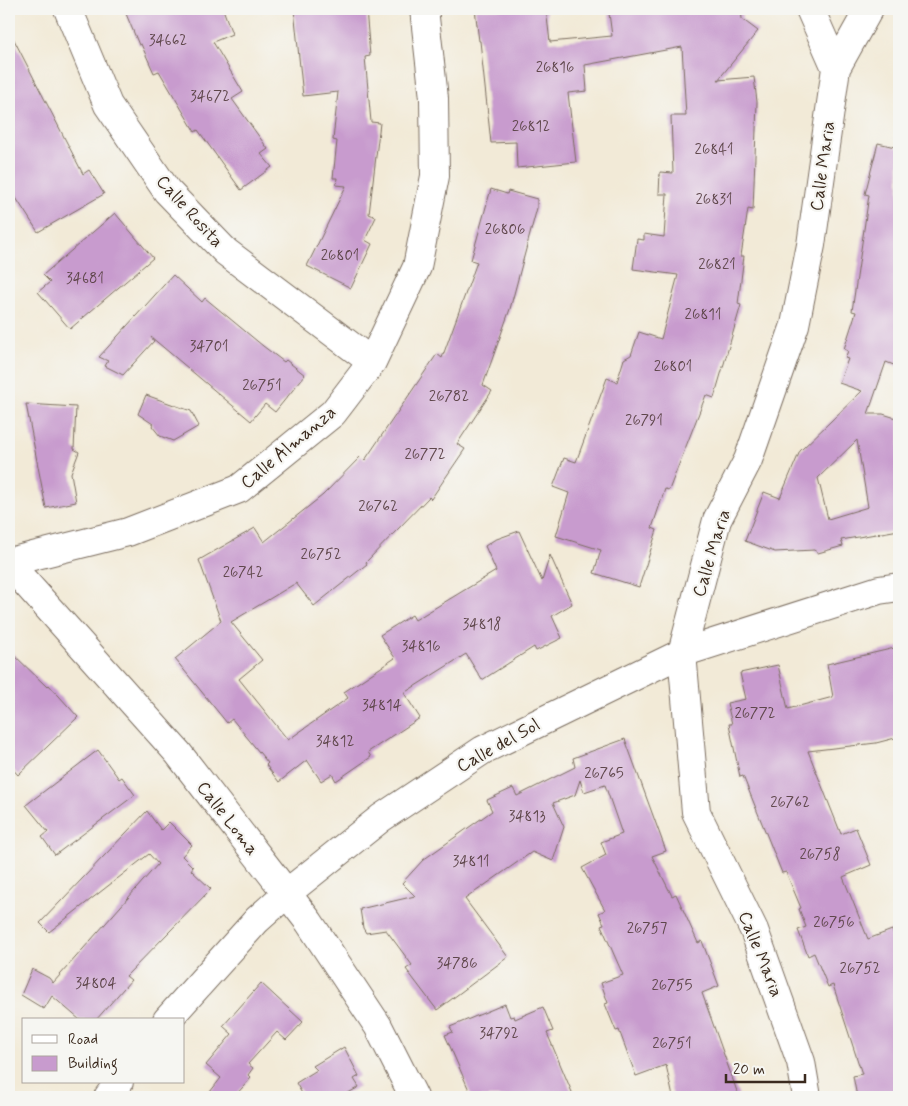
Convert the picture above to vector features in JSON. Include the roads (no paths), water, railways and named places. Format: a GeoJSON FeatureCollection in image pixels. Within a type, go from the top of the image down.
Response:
{"type":"FeatureCollection","features":[{"type":"Feature","properties":{"kind":"street","name":"Calle Rosita"},"geometry":{"type":"LineString","coordinates":[[68,9],[108,105],[168,191],[226,252],[372,362]]}},
{"type":"Feature","properties":{"kind":"street","name":"Calle Almanza"},"geometry":{"type":"LineString","coordinates":[[9,563],[128,532],[239,489],[333,413],[372,362],[417,267],[435,176],[434,98],[424,9]]}},
{"type":"Feature","properties":{"kind":"street"},"geometry":{"type":"LineString","coordinates":[[810,9],[836,68]]}},
{"type":"Feature","properties":{"kind":"street","name":"Calle Maria"},"geometry":{"type":"LineString","coordinates":[[807,1097],[801,1062],[754,930],[696,812],[682,653],[718,520],[748,460],[795,325],[811,245],[836,68],[869,9]]}},
{"type":"Feature","properties":{"kind":"street","name":"Calle Loma"},"geometry":{"type":"LineString","coordinates":[[9,563],[178,753],[287,893],[378,1026],[414,1097]]}},
{"type":"Feature","properties":{"kind":"street","name":"Calle del Sol"},"geometry":{"type":"LineString","coordinates":[[169,1018],[257,920],[287,893],[381,818],[484,750],[682,653],[879,590],[899,588]]}},
{"type":"Feature","properties":{"kind":"street"},"geometry":{"type":"LineString","coordinates":[[108,1097],[118,1084]]}}]}
